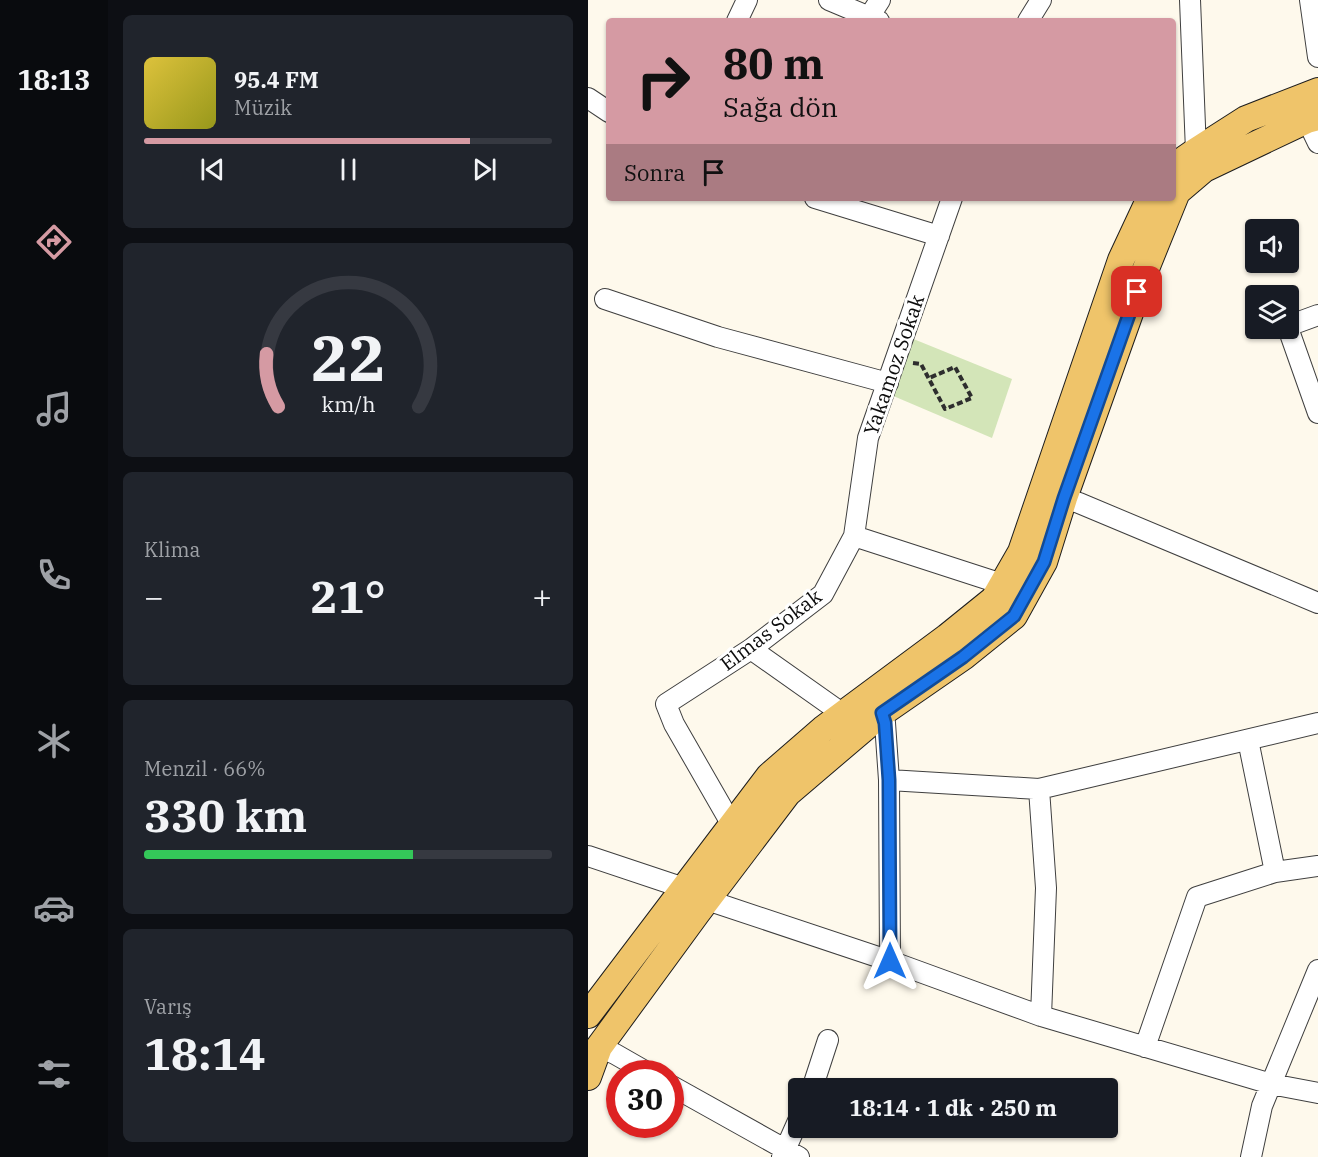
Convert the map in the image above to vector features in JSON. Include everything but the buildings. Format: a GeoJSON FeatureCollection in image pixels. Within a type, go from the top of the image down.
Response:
{"type":"FeatureCollection","features":[{"type":"Feature","properties":{"kind":"main road"},"geometry":{"type":"LineString","coordinates":[[1176,189],[1200,160],[1246,119],[1318,91]]}},
{"type":"Feature","properties":{"kind":"main road"},"geometry":{"type":"LineString","coordinates":[[1176,166],[1200,160],[1313,118]]}},
{"type":"Feature","properties":{"kind":"main road"},"geometry":{"type":"LineString","coordinates":[[588,1016],[769,776],[823,729],[947,637],[994,599],[1021,552],[1121,260],[1149,201]]}},
{"type":"Feature","properties":{"kind":"main road"},"geometry":{"type":"LineString","coordinates":[[588,1077],[600,1047],[788,793],[882,713],[963,657],[1014,616],[1044,562],[1064,498],[1171,201]]}},
{"type":"Feature","properties":{"kind":"street"},"geometry":{"type":"LineString","coordinates":[[738,18],[747,0]]}},
{"type":"Feature","properties":{"kind":"street"},"geometry":{"type":"LineString","coordinates":[[829,0],[872,18]]}},
{"type":"Feature","properties":{"kind":"street"},"geometry":{"type":"LineString","coordinates":[[874,18],[880,0]]}},
{"type":"Feature","properties":{"kind":"street"},"geometry":{"type":"LineString","coordinates":[[1030,18],[1041,0]]}},
{"type":"Feature","properties":{"kind":"street"},"geometry":{"type":"LineString","coordinates":[[1190,0],[1200,160]]}},
{"type":"Feature","properties":{"kind":"street"},"geometry":{"type":"LineString","coordinates":[[1310,0],[1318,57]]}},
{"type":"Feature","properties":{"kind":"street"},"geometry":{"type":"LineString","coordinates":[[588,98],[606,110]]}},
{"type":"Feature","properties":{"kind":"street"},"geometry":{"type":"LineString","coordinates":[[1313,118],[1318,143]]}},
{"type":"Feature","properties":{"kind":"street"},"geometry":{"type":"LineString","coordinates":[[824,201],[939,236]]}},
{"type":"Feature","properties":{"kind":"street","name":"Yakamoz Sokak"},"geometry":{"type":"LineString","coordinates":[[854,536],[868,438],[951,201]]}},
{"type":"Feature","properties":{"kind":"street"},"geometry":{"type":"LineString","coordinates":[[605,299],[718,337],[888,383]]}},
{"type":"Feature","properties":{"kind":"street"},"geometry":{"type":"LineString","coordinates":[[1299,323],[1318,315]]}},
{"type":"Feature","properties":{"kind":"street"},"geometry":{"type":"LineString","coordinates":[[1292,339],[1318,413]]}},
{"type":"Feature","properties":{"kind":"street"},"geometry":{"type":"LineString","coordinates":[[1064,498],[1318,603]]}},
{"type":"Feature","properties":{"kind":"street"},"geometry":{"type":"LineString","coordinates":[[854,536],[1002,584]]}},
{"type":"Feature","properties":{"kind":"street","name":"Elmas Sokak"},"geometry":{"type":"LineString","coordinates":[[732,825],[674,724],[666,704],[751,649],[823,594],[854,536]]}},
{"type":"Feature","properties":{"kind":"street"},"geometry":{"type":"LineString","coordinates":[[751,649],[843,714]]}},
{"type":"Feature","properties":{"kind":"street"},"geometry":{"type":"LineString","coordinates":[[882,713],[885,723],[889,780],[890,961]]}},
{"type":"Feature","properties":{"kind":"street"},"geometry":{"type":"LineString","coordinates":[[889,780],[1039,789],[1318,723]]}},
{"type":"Feature","properties":{"kind":"street"},"geometry":{"type":"LineString","coordinates":[[1248,740],[1275,872]]}},
{"type":"Feature","properties":{"kind":"street"},"geometry":{"type":"LineString","coordinates":[[1039,789],[1046,888],[1041,1016]]}},
{"type":"Feature","properties":{"kind":"street"},"geometry":{"type":"LineString","coordinates":[[588,856],[684,888],[707,900],[890,961],[1041,1016],[1271,1084],[1318,1093]]}},
{"type":"Feature","properties":{"kind":"street"},"geometry":{"type":"LineString","coordinates":[[1145,1047],[1197,897],[1275,872],[1318,866]]}},
{"type":"Feature","properties":{"kind":"street"},"geometry":{"type":"LineString","coordinates":[[1251,1157],[1262,1106],[1318,970]]}},
{"type":"Feature","properties":{"kind":"street"},"geometry":{"type":"LineString","coordinates":[[816,1078],[828,1040]]}},
{"type":"Feature","properties":{"kind":"street"},"geometry":{"type":"LineString","coordinates":[[600,1047],[626,1060]]}},
{"type":"Feature","properties":{"kind":"street"},"geometry":{"type":"LineString","coordinates":[[684,1093],[788,1154],[793,1138]]}},
{"type":"Feature","properties":{"kind":"path"},"geometry":{"type":"LineString","coordinates":[[895,363],[921,364],[945,409],[972,398],[955,367],[929,378]]}},
{"type":"Feature","properties":{"kind":"green space"},"geometry":{"type":"Polygon","coordinates":[[[911,338],[1012,379],[992,438],[891,395],[911,338]]]}},
{"type":"Feature","properties":{"kind":"route"},"geometry":{"type":"LineString","coordinates":[[890,961],[889,780],[885,723],[882,713],[963,657],[1014,616],[1044,562],[1064,498],[1137,292]]}}]}
